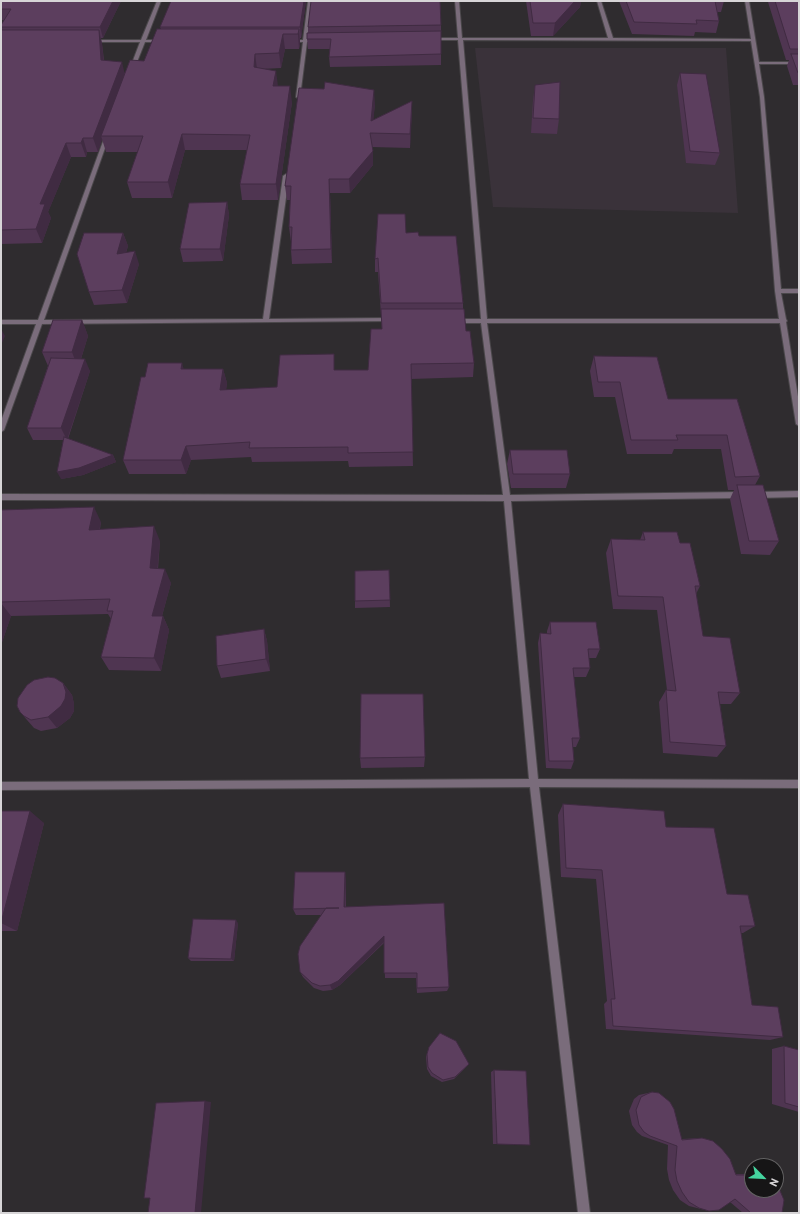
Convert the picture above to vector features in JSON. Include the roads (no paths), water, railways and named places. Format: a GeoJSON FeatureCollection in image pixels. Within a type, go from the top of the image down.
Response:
{"type":"FeatureCollection","features":[{"type":"Feature","properties":{"kind":"street"},"geometry":{"type":"LineString","coordinates":[[128,78],[159,1]]}},
{"type":"Feature","properties":{"kind":"street"},"geometry":{"type":"LineString","coordinates":[[297,103],[310,1]]}},
{"type":"Feature","properties":{"kind":"street"},"geometry":{"type":"LineString","coordinates":[[457,1],[484,321],[507,498],[534,782],[584,1213]]}},
{"type":"Feature","properties":{"kind":"street"},"geometry":{"type":"LineString","coordinates":[[599,1],[611,40]]}},
{"type":"Feature","properties":{"kind":"street"},"geometry":{"type":"LineString","coordinates":[[747,1],[762,97],[778,291],[784,320],[799,424]]}},
{"type":"Feature","properties":{"kind":"street"},"geometry":{"type":"LineString","coordinates":[[422,39],[753,40]]}},
{"type":"Feature","properties":{"kind":"street"},"geometry":{"type":"LineString","coordinates":[[87,41],[165,41]]}},
{"type":"Feature","properties":{"kind":"street"},"geometry":{"type":"LineString","coordinates":[[282,41],[321,41]]}},
{"type":"Feature","properties":{"kind":"street"},"geometry":{"type":"LineString","coordinates":[[757,63],[799,64]]}},
{"type":"Feature","properties":{"kind":"street"},"geometry":{"type":"LineString","coordinates":[[1,430],[109,130]]}},
{"type":"Feature","properties":{"kind":"street"},"geometry":{"type":"LineString","coordinates":[[266,320],[287,173]]}},
{"type":"Feature","properties":{"kind":"street"},"geometry":{"type":"LineString","coordinates":[[778,291],[799,291]]}},
{"type":"Feature","properties":{"kind":"street"},"geometry":{"type":"LineString","coordinates":[[1,322],[398,320]]}},
{"type":"Feature","properties":{"kind":"street"},"geometry":{"type":"LineString","coordinates":[[453,321],[784,320]]}},
{"type":"Feature","properties":{"kind":"street"},"geometry":{"type":"LineString","coordinates":[[1,497],[507,498],[799,494]]}},
{"type":"Feature","properties":{"kind":"street"},"geometry":{"type":"LineString","coordinates":[[1,786],[534,782],[799,784]]}}]}
